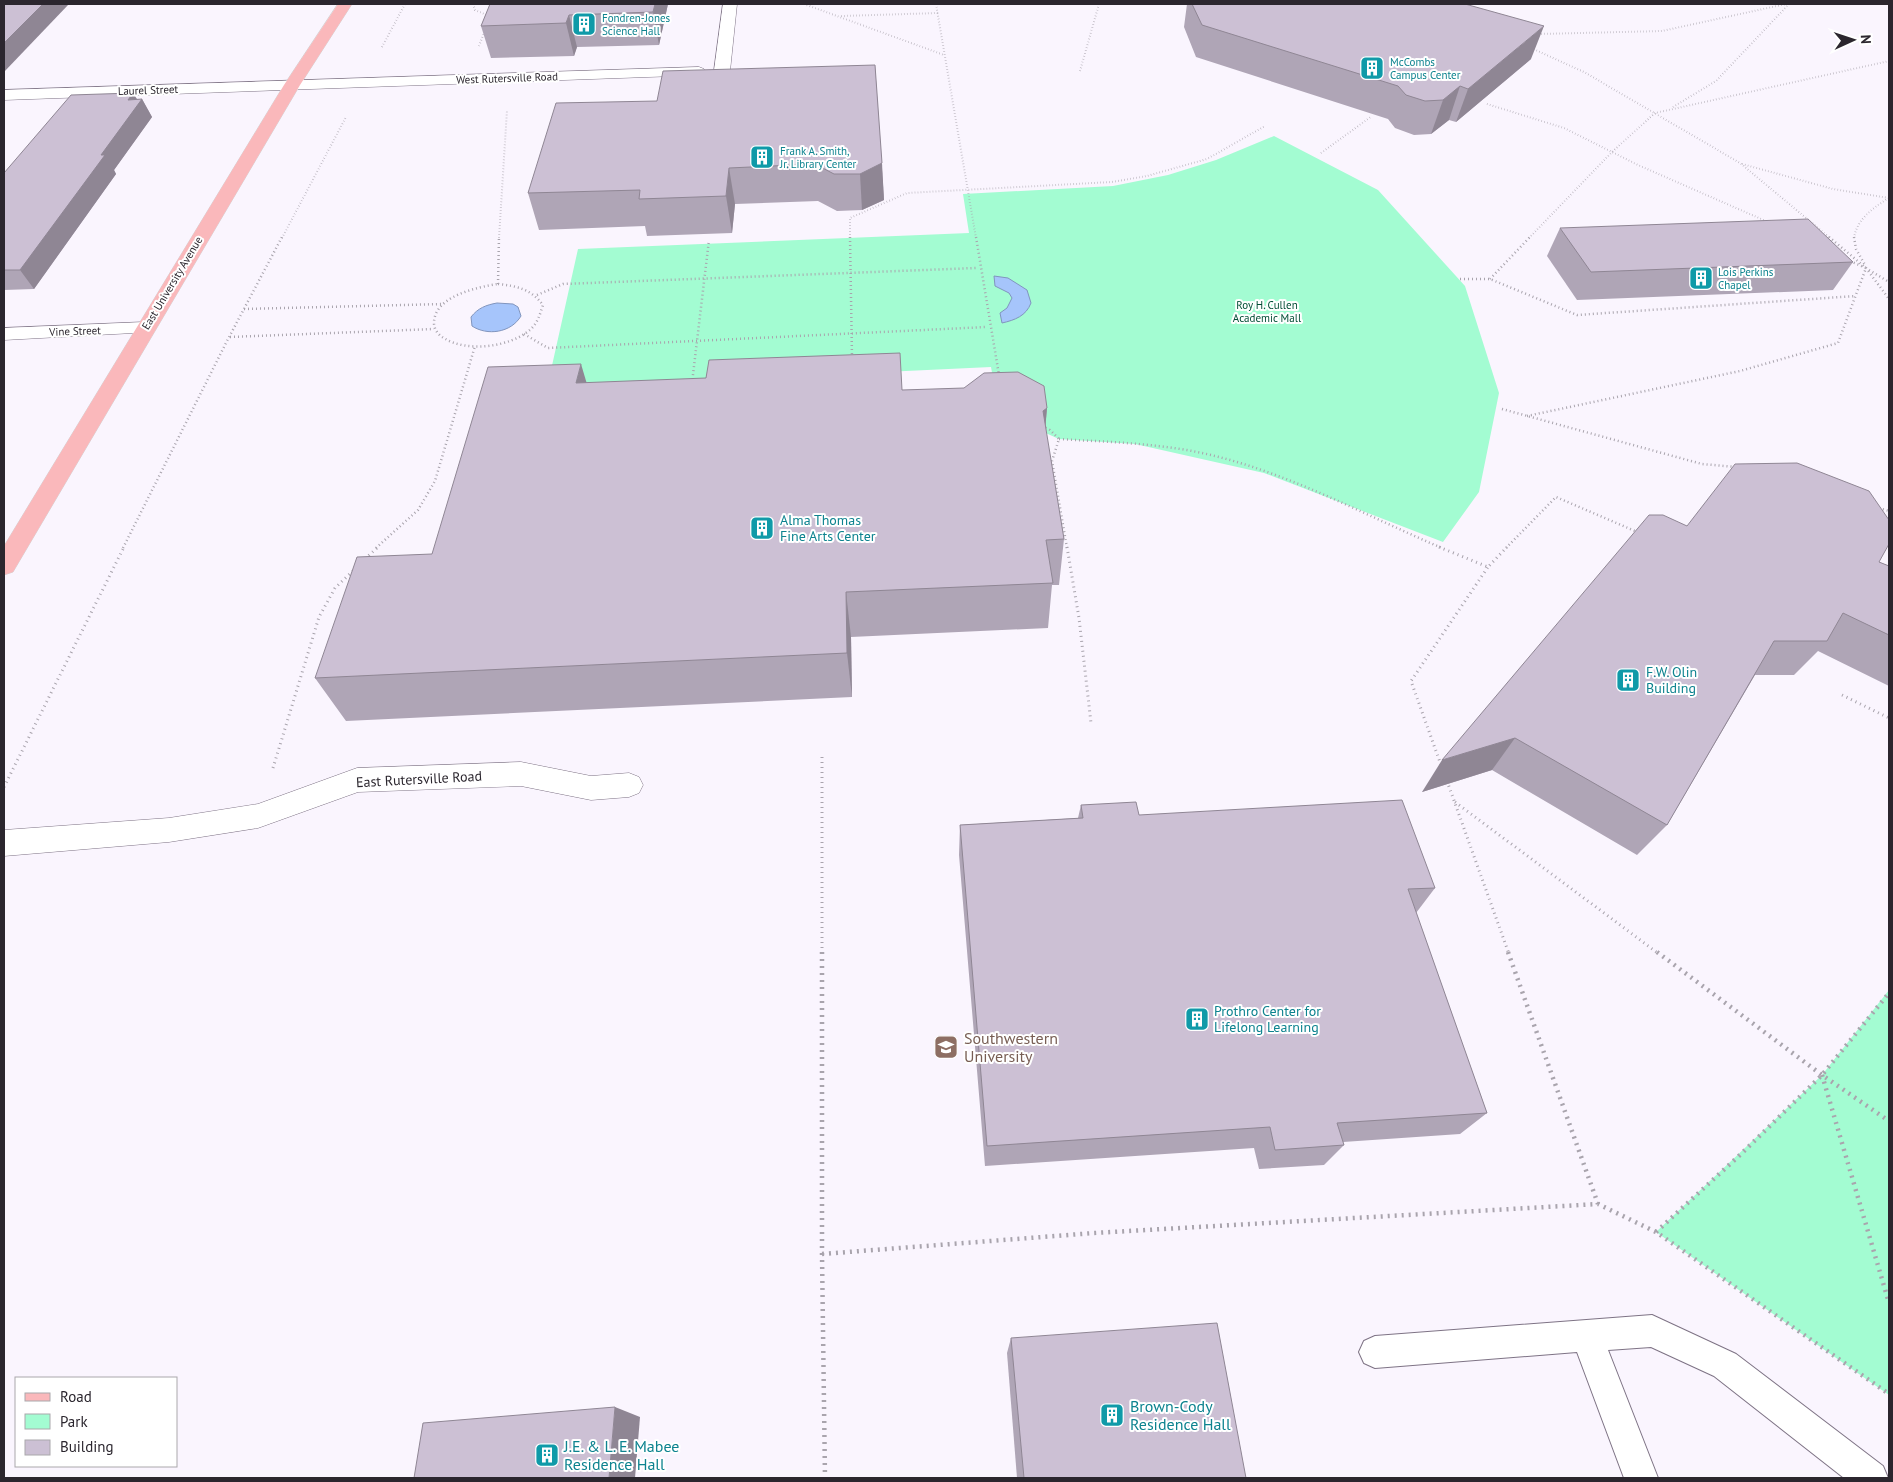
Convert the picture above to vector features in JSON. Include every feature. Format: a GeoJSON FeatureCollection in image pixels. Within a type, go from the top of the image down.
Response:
{"type":"FeatureCollection","features":[{"type":"Feature","properties":{"kind":"main road","name":"East University Avenue"},"geometry":{"type":"LineString","coordinates":[[4,566],[292,85],[345,4]]}},
{"type":"Feature","properties":{"kind":"street","name":"West Rutersville Road"},"geometry":{"type":"LineString","coordinates":[[292,85],[722,71],[730,4]]}},
{"type":"Feature","properties":{"kind":"street","name":"Laurel Street"},"geometry":{"type":"LineString","coordinates":[[4,95],[292,85]]}},
{"type":"Feature","properties":{"kind":"street","name":"Vine Street"},"geometry":{"type":"LineString","coordinates":[[4,334],[145,328]]}},
{"type":"Feature","properties":{"kind":"street","name":"East Rutersville Road"},"geometry":{"type":"LineString","coordinates":[[4,843],[169,830],[258,816],[357,780],[521,774],[591,788],[629,785]]}},
{"type":"Feature","properties":{"kind":"lane"},"geometry":{"type":"LineString","coordinates":[[1375,1352],[1652,1331],[1725,1365],[1872,1478]]}},
{"type":"Feature","properties":{"kind":"lane"},"geometry":{"type":"LineString","coordinates":[[1587,1336],[1641,1478]]}},
{"type":"Feature","properties":{"kind":"path"},"geometry":{"type":"LineString","coordinates":[[4,787],[229,337],[405,4]]}},
{"type":"Feature","properties":{"kind":"path"},"geometry":{"type":"LineString","coordinates":[[474,4],[475,10],[490,16]]}},
{"type":"Feature","properties":{"kind":"path"},"geometry":{"type":"LineString","coordinates":[[804,4],[945,55]]}},
{"type":"Feature","properties":{"kind":"path"},"geometry":{"type":"LineString","coordinates":[[936,4],[1000,381]]}},
{"type":"Feature","properties":{"kind":"path"},"geometry":{"type":"LineString","coordinates":[[1080,71],[1099,4]]}},
{"type":"Feature","properties":{"kind":"path"},"geometry":{"type":"LineString","coordinates":[[1532,34],[1662,31],[1786,4]]}},
{"type":"Feature","properties":{"kind":"path"},"geometry":{"type":"LineString","coordinates":[[1668,110],[1716,81],[1789,4]]}},
{"type":"Feature","properties":{"kind":"path"},"geometry":{"type":"LineString","coordinates":[[837,16],[938,14]]}},
{"type":"Feature","properties":{"kind":"path"},"geometry":{"type":"LineString","coordinates":[[478,48],[484,32]]}},
{"type":"Feature","properties":{"kind":"path"},"geometry":{"type":"LineString","coordinates":[[1527,46],[1584,72],[1740,163],[1866,268]]}},
{"type":"Feature","properties":{"kind":"path"},"geometry":{"type":"LineString","coordinates":[[1490,279],[1612,152],[1655,113],[1889,61]]}},
{"type":"Feature","properties":{"kind":"path"},"geometry":{"type":"LineString","coordinates":[[498,284],[498,238],[508,104]]}},
{"type":"Feature","properties":{"kind":"path"},"geometry":{"type":"LineString","coordinates":[[1486,104],[1564,128],[1612,152],[1770,223]]}},
{"type":"Feature","properties":{"kind":"path"},"geometry":{"type":"LineString","coordinates":[[1321,153],[1372,116]]}},
{"type":"Feature","properties":{"kind":"path"},"geometry":{"type":"LineString","coordinates":[[852,363],[850,334],[850,218],[908,194],[1112,182],[1147,176],[1207,159],[1265,126]]}},
{"type":"Feature","properties":{"kind":"path"},"geometry":{"type":"LineString","coordinates":[[1740,163],[1822,187],[1888,198]]}},
{"type":"Feature","properties":{"kind":"path"},"geometry":{"type":"LineString","coordinates":[[1888,198],[1867,213],[1855,228],[1854,246],[1866,268],[1889,300]]}},
{"type":"Feature","properties":{"kind":"path"},"geometry":{"type":"LineString","coordinates":[[692,386],[709,240]]}},
{"type":"Feature","properties":{"kind":"path"},"geometry":{"type":"LineString","coordinates":[[1849,260],[1889,282]]}},
{"type":"Feature","properties":{"kind":"path"},"geometry":{"type":"LineString","coordinates":[[537,295],[563,284],[976,268]]}},
{"type":"Feature","properties":{"kind":"path"},"geometry":{"type":"LineString","coordinates":[[1527,416],[1740,371],[1838,343],[1866,268]]}},
{"type":"Feature","properties":{"kind":"path"},"geometry":{"type":"LineString","coordinates":[[1460,279],[1490,279],[1577,315],[1856,296]]}},
{"type":"Feature","properties":{"kind":"path"},"geometry":{"type":"LineString","coordinates":[[498,284],[520,286],[537,295],[543,305],[538,321],[524,334],[506,342],[475,346],[453,344],[441,338],[434,329],[433,321],[436,312],[443,304],[460,293],[477,287],[498,284]]}},
{"type":"Feature","properties":{"kind":"path"},"geometry":{"type":"LineString","coordinates":[[244,309],[443,304]]}},
{"type":"Feature","properties":{"kind":"path"},"geometry":{"type":"LineString","coordinates":[[524,334],[548,348],[986,327]]}},
{"type":"Feature","properties":{"kind":"path"},"geometry":{"type":"LineString","coordinates":[[229,337],[434,329]]}},
{"type":"Feature","properties":{"kind":"path"},"geometry":{"type":"LineString","coordinates":[[364,560],[418,510],[436,481],[475,346]]}},
{"type":"Feature","properties":{"kind":"path"},"geometry":{"type":"LineString","coordinates":[[1502,408],[1702,464],[1737,467]]}},
{"type":"Feature","properties":{"kind":"path"},"geometry":{"type":"LineString","coordinates":[[1034,422],[1050,430],[1059,439],[1156,445],[1224,459],[1328,497],[1438,548],[1488,567]]}},
{"type":"Feature","properties":{"kind":"path"},"geometry":{"type":"LineString","coordinates":[[1059,439],[1052,461],[1079,618],[1091,723]]}},
{"type":"Feature","properties":{"kind":"path"},"geometry":{"type":"LineString","coordinates":[[1598,1204],[1411,680],[1488,567],[1556,497],[1635,531]]}},
{"type":"Feature","properties":{"kind":"path"},"geometry":{"type":"LineString","coordinates":[[1870,506],[1889,511]]}},
{"type":"Feature","properties":{"kind":"path"},"geometry":{"type":"LineString","coordinates":[[258,816],[319,618],[335,588],[356,567]]}},
{"type":"Feature","properties":{"kind":"path"},"geometry":{"type":"LineString","coordinates":[[1842,695],[1889,718]]}},
{"type":"Feature","properties":{"kind":"path"},"geometry":{"type":"LineString","coordinates":[[822,757],[822,1254],[825,1478]]}},
{"type":"Feature","properties":{"kind":"path"},"geometry":{"type":"LineString","coordinates":[[1454,802],[1822,1074],[1889,1121]]}},
{"type":"Feature","properties":{"kind":"path"},"geometry":{"type":"LineString","coordinates":[[1656,1232],[1741,1154],[1822,1074],[1889,993]]}},
{"type":"Feature","properties":{"kind":"path"},"geometry":{"type":"LineString","coordinates":[[1822,1074],[1889,1303]]}},
{"type":"Feature","properties":{"kind":"path"},"geometry":{"type":"LineString","coordinates":[[822,1254],[1094,1233],[1598,1204],[1656,1232],[1889,1394]]}},
{"type":"Feature","properties":{"kind":"green space","name":"Roy H. Cullen Academic Mall"},"geometry":{"type":"Polygon","coordinates":[[[1274,136],[1378,190],[1465,286],[1499,393],[1479,492],[1443,542],[1264,473],[1135,444],[1059,439],[999,412],[991,367],[547,388],[578,249],[969,233],[963,194],[1113,186],[1168,175],[1216,160],[1274,136]]]}},
{"type":"Feature","properties":{"kind":"green space"},"geometry":{"type":"Polygon","coordinates":[[[1889,990],[1889,1395],[1656,1232],[1822,1075],[1889,990]]]}},
{"type":"Feature","properties":{"kind":"water"},"geometry":{"type":"Polygon","coordinates":[[[994,276],[1008,278],[1027,290],[1031,303],[1020,317],[1002,323],[1000,313],[1007,308],[1012,298],[1009,293],[995,286],[994,276]]]}},
{"type":"Feature","properties":{"kind":"water"},"geometry":{"type":"Polygon","coordinates":[[[497,303],[513,304],[518,307],[521,316],[517,322],[505,329],[491,332],[472,326],[471,317],[476,311],[497,303]]]}},
{"type":"Feature","properties":{"kind":"building"},"geometry":{"type":"Polygon","coordinates":[[[4,4],[43,4],[4,43],[4,4]]]}},
{"type":"Feature","properties":{"kind":"building"},"geometry":{"type":"Polygon","coordinates":[[[490,4],[655,4],[653,12],[569,15],[566,23],[481,26],[490,4]]]}},
{"type":"Feature","properties":{"kind":"building","name":"McCombs Campus Center"},"geometry":{"type":"Polygon","coordinates":[[[1192,4],[1465,4],[1544,26],[1468,89],[1460,86],[1443,100],[1425,101],[1406,95],[1398,86],[1202,25],[1192,4]]]}},
{"type":"Feature","properties":{"kind":"building"},"geometry":{"type":"Polygon","coordinates":[[[875,65],[882,163],[860,174],[834,174],[815,164],[729,168],[726,196],[639,199],[640,190],[528,193],[556,103],[657,101],[663,71],[875,65]]]}},
{"type":"Feature","properties":{"kind":"building"},"geometry":{"type":"Polygon","coordinates":[[[133,93],[128,100],[142,99],[101,155],[105,155],[20,270],[4,270],[4,173],[71,95],[133,93]]]}},
{"type":"Feature","properties":{"kind":"building"},"geometry":{"type":"Polygon","coordinates":[[[1808,219],[1853,262],[1591,272],[1560,228],[1808,219]]]}},
{"type":"Feature","properties":{"kind":"building","name":"Alma Thomas Fine Arts Center"},"geometry":{"type":"Polygon","coordinates":[[[900,353],[902,390],[964,388],[984,373],[1018,372],[1044,386],[1047,408],[1043,411],[1064,539],[1046,540],[1053,583],[846,592],[847,653],[315,678],[357,557],[432,554],[488,367],[581,364],[576,383],[706,378],[709,360],[900,353]]]}},
{"type":"Feature","properties":{"kind":"building","name":"F.W. Olin Building"},"geometry":{"type":"Polygon","coordinates":[[[1797,463],[1869,491],[1889,520],[1889,544],[1879,562],[1889,566],[1889,635],[1843,613],[1827,641],[1774,641],[1667,825],[1515,738],[1442,760],[1649,515],[1663,515],[1687,526],[1735,464],[1797,463]]]}},
{"type":"Feature","properties":{"kind":"building","name":"Prothro Center for Lifelong Learning"},"geometry":{"type":"Polygon","coordinates":[[[1402,800],[1435,888],[1408,889],[1487,1113],[1337,1123],[1344,1145],[1275,1150],[1270,1127],[987,1146],[960,825],[1083,818],[1081,805],[1136,802],[1139,815],[1402,800]]]}},
{"type":"Feature","properties":{"kind":"building","name":"Brown-Cody Residence Hall"},"geometry":{"type":"Polygon","coordinates":[[[1217,1323],[1246,1478],[1024,1478],[1011,1338],[1217,1323]]]}},
{"type":"Feature","properties":{"kind":"building","name":"J.E. & L. E. Mabee Residence Hall"},"geometry":{"type":"Polygon","coordinates":[[[615,1407],[609,1478],[414,1478],[423,1423],[615,1407]]]}},
{"type":"Feature","properties":{"kind":"place","name":"Fondren-Jones Science Hall"},"geometry":{"type":"Point","coordinates":[584,24]}},
{"type":"Feature","properties":{"kind":"place","name":"McCombs Campus Center"},"geometry":{"type":"Point","coordinates":[1372,68]}},
{"type":"Feature","properties":{"kind":"place","name":"Frank A. Smith, Jr. Library Center"},"geometry":{"type":"Point","coordinates":[762,157]}},
{"type":"Feature","properties":{"kind":"place","name":"Lois Perkins Chapel"},"geometry":{"type":"Point","coordinates":[1701,278]}},
{"type":"Feature","properties":{"kind":"place","name":"Alma Thomas Fine Arts Center"},"geometry":{"type":"Point","coordinates":[762,528]}},
{"type":"Feature","properties":{"kind":"place","name":"F.W. Olin Building"},"geometry":{"type":"Point","coordinates":[1628,680]}},
{"type":"Feature","properties":{"kind":"place","name":"Prothro Center for Lifelong Learning"},"geometry":{"type":"Point","coordinates":[1197,1019]}},
{"type":"Feature","properties":{"kind":"place","name":"Southwestern University"},"geometry":{"type":"Point","coordinates":[946,1047]}},
{"type":"Feature","properties":{"kind":"place","name":"Brown-Cody Residence Hall"},"geometry":{"type":"Point","coordinates":[1112,1415]}},
{"type":"Feature","properties":{"kind":"place","name":"J.E. & L. E. Mabee Residence Hall"},"geometry":{"type":"Point","coordinates":[547,1455]}}]}
